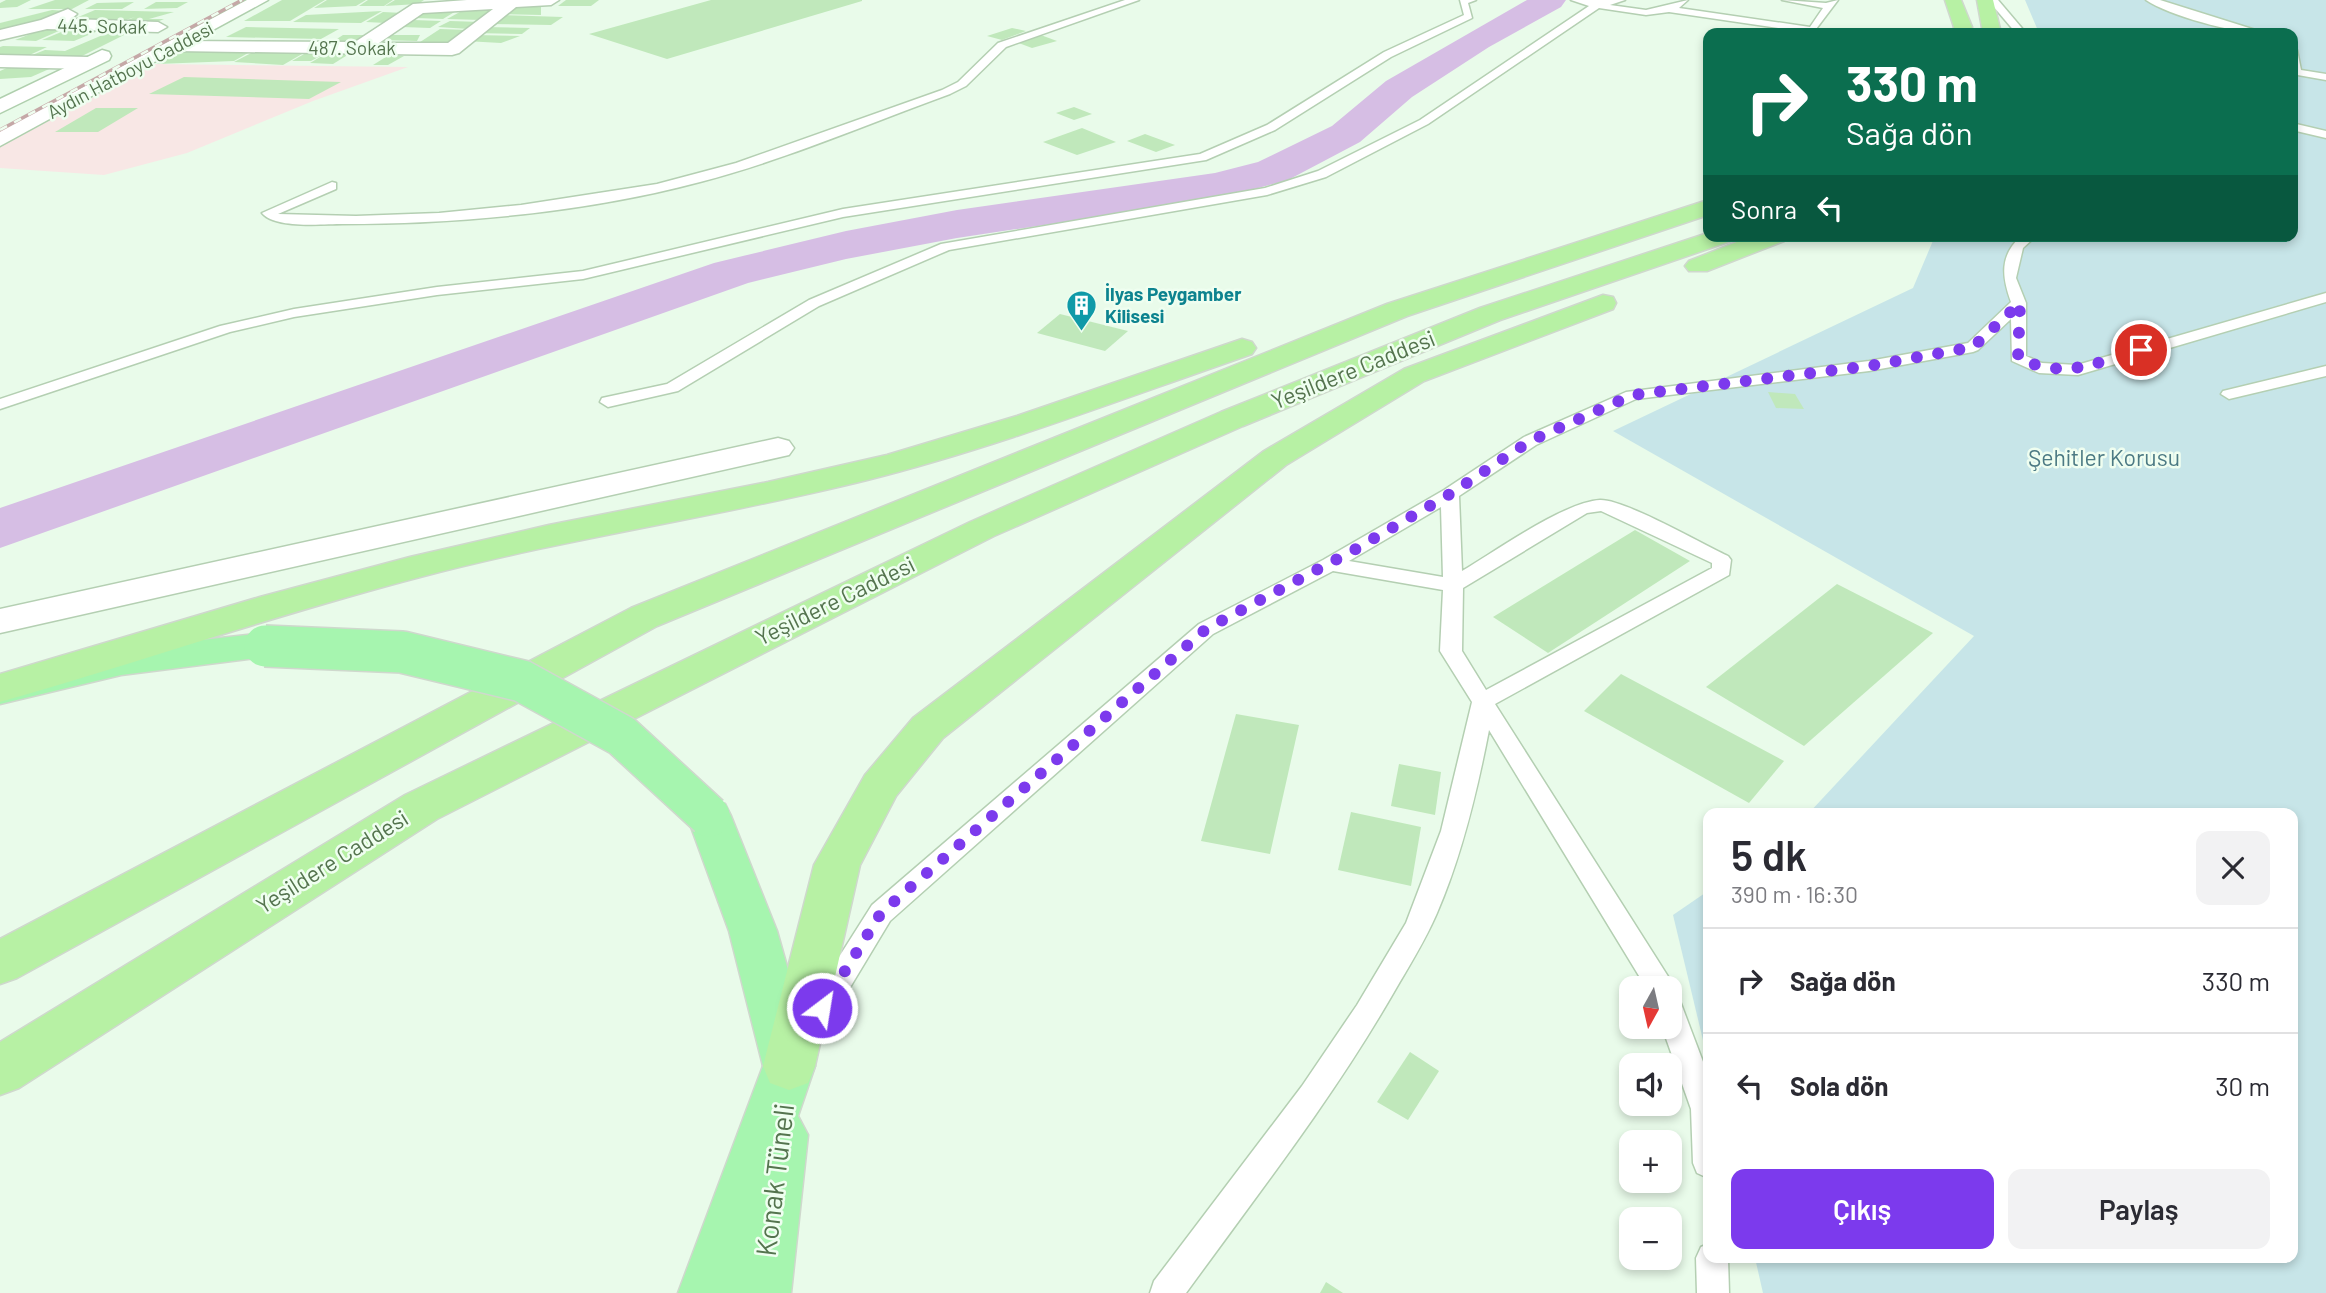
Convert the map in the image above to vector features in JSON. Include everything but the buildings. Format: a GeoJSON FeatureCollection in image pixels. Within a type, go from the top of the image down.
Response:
{"type":"FeatureCollection","features":[{"type":"Feature","properties":{"kind":"highway"},"geometry":{"type":"LineString","coordinates":[[1953,0],[1964,28]]}},
{"type":"Feature","properties":{"kind":"highway"},"geometry":{"type":"LineString","coordinates":[[1985,0],[1991,28]]}},
{"type":"Feature","properties":{"kind":"highway"},"geometry":{"type":"LineString","coordinates":[[0,689],[225,618],[387,574],[549,535],[806,484],[944,450],[1076,408],[1522,246],[1629,214],[1703,202]]}},
{"type":"Feature","properties":{"kind":"highway","name":"Yeşildere Caddesi"},"geometry":{"type":"LineString","coordinates":[[0,963],[644,617],[1397,310],[1703,209]]}},
{"type":"Feature","properties":{"kind":"highway","name":"Yeşildere Caddesi"},"geometry":{"type":"LineString","coordinates":[[0,1071],[421,807],[982,529],[1232,419],[1490,314],[1704,242]]}},
{"type":"Feature","properties":{"kind":"highway"},"geometry":{"type":"LineString","coordinates":[[789,1066],[837,865],[880,786],[928,728],[1275,458],[1414,375],[1762,242]]}},
{"type":"Feature","properties":{"kind":"main road"},"geometry":{"type":"LineString","coordinates":[[0,689],[121,662],[265,646],[402,652],[522,681],[622,736],[709,816],[753,931],[789,1066],[708,1293]]}},
{"type":"Feature","properties":{"kind":"main road","name":"Konak Tüneli"},"geometry":{"type":"LineString","coordinates":[[761,1293],[789,1066]]}},
{"type":"Feature","properties":{"kind":"street","name":"Aydın Hatboyu Caddesi"},"geometry":{"type":"LineString","coordinates":[[0,140],[260,0]]}},
{"type":"Feature","properties":{"kind":"street"},"geometry":{"type":"LineString","coordinates":[[359,48],[419,8],[447,3],[551,0]]}},
{"type":"Feature","properties":{"kind":"street","name":"487. Sokak"},"geometry":{"type":"LineString","coordinates":[[177,46],[452,48],[511,3]]}},
{"type":"Feature","properties":{"kind":"street"},"geometry":{"type":"LineString","coordinates":[[0,35],[47,24],[83,6]]}},
{"type":"Feature","properties":{"kind":"street","name":"Aydın Hatboyu Caddesi"},"geometry":{"type":"LineString","coordinates":[[0,107],[180,16]]}},
{"type":"Feature","properties":{"kind":"street"},"geometry":{"type":"LineString","coordinates":[[219,23],[259,23]]}},
{"type":"Feature","properties":{"kind":"street","name":"445. Sokak"},"geometry":{"type":"LineString","coordinates":[[47,24],[158,27]]}},
{"type":"Feature","properties":{"kind":"street"},"geometry":{"type":"LineString","coordinates":[[366,25],[393,26]]}},
{"type":"Feature","properties":{"kind":"street"},"geometry":{"type":"LineString","coordinates":[[0,61],[89,63]]}},
{"type":"Feature","properties":{"kind":"street"},"geometry":{"type":"LineString","coordinates":[[0,621],[778,448]]}},
{"type":"Feature","properties":{"kind":"lane"},"geometry":{"type":"LineString","coordinates":[[332,186],[269,213],[274,218],[307,220],[459,216],[537,209],[659,187],[710,175],[946,92],[962,85],[1002,45],[1134,0]]}},
{"type":"Feature","properties":{"kind":"lane"},"geometry":{"type":"LineString","coordinates":[[1576,0],[1647,12],[1673,10],[1800,28]]}},
{"type":"Feature","properties":{"kind":"lane"},"geometry":{"type":"LineString","coordinates":[[608,402],[672,388],[814,303],[946,247],[1267,191],[1322,174],[1424,122],[1598,4],[1620,0]]}},
{"type":"Feature","properties":{"kind":"lane"},"geometry":{"type":"LineString","coordinates":[[1673,10],[1685,0]]}},
{"type":"Feature","properties":{"kind":"lane"},"geometry":{"type":"LineString","coordinates":[[1787,0],[1831,3],[1815,28]]}},
{"type":"Feature","properties":{"kind":"lane"},"geometry":{"type":"LineString","coordinates":[[1993,0],[2017,28]]}},
{"type":"Feature","properties":{"kind":"lane"},"geometry":{"type":"LineString","coordinates":[[2151,0],[2241,28]]}},
{"type":"Feature","properties":{"kind":"lane"},"geometry":{"type":"LineString","coordinates":[[0,404],[225,330],[294,313],[437,291],[583,275],[843,212],[1202,157],[1252,139],[1341,87],[1378,60],[1469,16],[1462,1]]}},
{"type":"Feature","properties":{"kind":"lane"},"geometry":{"type":"LineString","coordinates":[[2298,72],[2326,77]]}},
{"type":"Feature","properties":{"kind":"lane"},"geometry":{"type":"LineString","coordinates":[[2298,128],[2326,135]]}},
{"type":"Feature","properties":{"kind":"lane"},"geometry":{"type":"LineString","coordinates":[[2022,242],[2017,247],[2009,278],[2020,303],[2018,358],[2039,368],[2078,370],[2326,297]]}},
{"type":"Feature","properties":{"kind":"lane"},"geometry":{"type":"LineString","coordinates":[[789,1066],[881,913],[1206,629],[1330,564],[1450,494],[1530,441],[1632,395],[1869,366],[1973,347],[2020,303]]}},
{"type":"Feature","properties":{"kind":"lane"},"geometry":{"type":"LineString","coordinates":[[2229,394],[2326,371]]}},
{"type":"Feature","properties":{"kind":"lane"},"geometry":{"type":"LineString","coordinates":[[1450,494],[1453,585],[1451,651],[1654,976]]}},
{"type":"Feature","properties":{"kind":"lane"},"geometry":{"type":"LineString","coordinates":[[1330,564],[1453,585],[1581,509],[1602,505],[1639,519],[1721,560],[1722,571],[1483,701]]}},
{"type":"Feature","properties":{"kind":"lane"},"geometry":{"type":"LineString","coordinates":[[1166,1293],[1342,1055],[1426,909],[1452,835],[1471,763],[1483,701]]}},
{"type":"Feature","properties":{"kind":"lane"},"geometry":{"type":"LineString","coordinates":[[1681,1040],[1703,1101]]}},
{"type":"Feature","properties":{"kind":"lane"},"geometry":{"type":"LineString","coordinates":[[1712,1263],[1713,1293]]}},
{"type":"Feature","properties":{"kind":"shaded area"},"geometry":{"type":"Polygon","coordinates":[[[155,64],[408,67],[313,101],[187,153],[104,175],[0,168],[0,147],[155,64]]]}},
{"type":"Feature","properties":{"kind":"green space","name":"Şehitler Korusu"},"geometry":{"type":"Polygon","coordinates":[[[2025,0],[2326,0],[2326,1293],[1763,1293],[1756,1263],[2298,1263],[2298,808],[1814,808],[1974,636],[1613,431],[1913,288],[1932,242],[2298,242],[2298,28],[2037,28],[2025,0]]]}},
{"type":"Feature","properties":{"kind":"green space"},"geometry":{"type":"Polygon","coordinates":[[[1703,894],[1703,1040],[1673,915],[1703,894]]]}},
{"type":"Feature","properties":{"kind":"waterway"},"geometry":{"type":"LineString","coordinates":[[0,529],[731,273],[846,245],[957,224],[1217,186],[1273,171],[1346,134],[1399,89],[1477,40],[1550,0]]}},
{"type":"Feature","properties":{"kind":"railway"},"geometry":{"type":"LineString","coordinates":[[0,130],[242,0]]}},
{"type":"Feature","properties":{"kind":"place","name":"İlyas Peygamber Kilisesi"},"geometry":{"type":"Point","coordinates":[1082,332]}},
{"type":"Feature","properties":{"kind":"route"},"geometry":{"type":"LineString","coordinates":[[822,1008],[881,913],[1008,804],[1172,656],[1206,629],[1330,564],[1450,494],[1530,441],[1632,395],[1869,366],[1973,347],[2020,303],[2018,358],[2039,368],[2078,370],[2141,350]]}}]}
